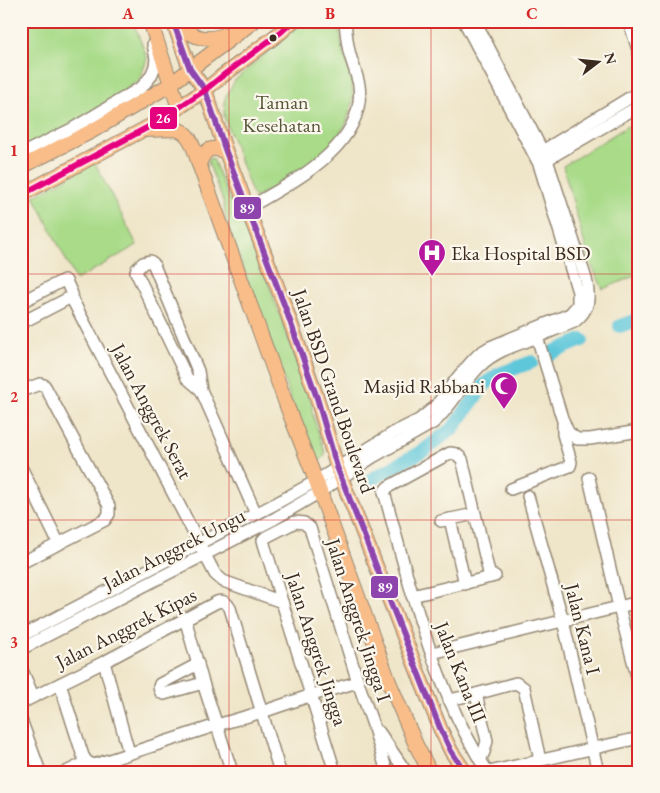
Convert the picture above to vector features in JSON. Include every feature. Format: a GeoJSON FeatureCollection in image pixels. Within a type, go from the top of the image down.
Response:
{"type":"FeatureCollection","features":[{"type":"Feature","properties":{"kind":"main road"},"geometry":{"type":"LineString","coordinates":[[161,21],[151,21],[179,108]]}},
{"type":"Feature","properties":{"kind":"main road"},"geometry":{"type":"LineString","coordinates":[[21,195],[144,130],[179,108],[293,21]]}},
{"type":"Feature","properties":{"kind":"main road"},"geometry":{"type":"LineString","coordinates":[[173,22],[191,34],[202,38],[221,36],[251,23]]}},
{"type":"Feature","properties":{"kind":"main road","name":"Jalan BSD Grand Boulevard"},"geometry":{"type":"LineString","coordinates":[[173,22],[190,68],[205,90],[317,398],[340,472],[440,728],[465,772]]}},
{"type":"Feature","properties":{"kind":"main road"},"geometry":{"type":"LineString","coordinates":[[21,167],[92,131],[171,84],[251,23]]}},
{"type":"Feature","properties":{"kind":"main road"},"geometry":{"type":"LineString","coordinates":[[144,130],[175,129],[188,134],[389,682],[416,745],[430,772]]}},
{"type":"Feature","properties":{"kind":"main road"},"geometry":{"type":"LineString","coordinates":[[199,164],[204,152],[208,150],[219,149],[226,152]]}},
{"type":"Feature","properties":{"kind":"street"},"geometry":{"type":"LineString","coordinates":[[21,154],[72,129],[147,82],[154,71],[156,59],[151,21]]}},
{"type":"Feature","properties":{"kind":"street"},"geometry":{"type":"LineString","coordinates":[[248,208],[301,177],[331,154],[353,124],[359,100],[359,85],[348,45],[345,21]]}},
{"type":"Feature","properties":{"kind":"street"},"geometry":{"type":"LineString","coordinates":[[629,21],[639,53]]}},
{"type":"Feature","properties":{"kind":"street"},"geometry":{"type":"LineString","coordinates":[[472,25],[541,158],[588,289],[586,310],[581,317],[574,322],[537,337],[520,339]]}},
{"type":"Feature","properties":{"kind":"street"},"geometry":{"type":"LineString","coordinates":[[541,158],[639,92]]}},
{"type":"Feature","properties":{"kind":"street"},"geometry":{"type":"LineString","coordinates":[[541,158],[639,106]]}},
{"type":"Feature","properties":{"kind":"street"},"geometry":{"type":"LineString","coordinates":[[520,339],[570,314],[578,306],[578,292],[541,158]]}},
{"type":"Feature","properties":{"kind":"street"},"geometry":{"type":"LineString","coordinates":[[201,390],[187,378],[136,272],[143,264],[150,261],[153,263],[198,371],[201,390],[256,514]]}},
{"type":"Feature","properties":{"kind":"street","name":"Jalan Anggrek Serat"},"geometry":{"type":"LineString","coordinates":[[21,302],[62,281],[66,281],[216,574],[223,581],[282,602]]}},
{"type":"Feature","properties":{"kind":"street"},"geometry":{"type":"LineString","coordinates":[[21,323],[72,296]]}},
{"type":"Feature","properties":{"kind":"street"},"geometry":{"type":"LineString","coordinates":[[537,337],[568,432],[577,439],[590,439],[633,432],[639,433]]}},
{"type":"Feature","properties":{"kind":"street","name":"Jalan Anggrek Ungu"},"geometry":{"type":"LineString","coordinates":[[21,649],[274,519],[340,472],[373,457],[433,423],[448,408],[480,366],[497,352],[520,339]]}},
{"type":"Feature","properties":{"kind":"street"},"geometry":{"type":"LineString","coordinates":[[21,391],[40,384],[44,385],[109,506],[109,514],[105,520],[21,563]]}},
{"type":"Feature","properties":{"kind":"street"},"geometry":{"type":"LineString","coordinates":[[511,489],[570,466],[571,462],[563,434],[562,418]]}},
{"type":"Feature","properties":{"kind":"street","name":"Jalan Kana III"},"geometry":{"type":"LineString","coordinates":[[475,514],[462,459],[456,454],[450,454],[388,487],[384,492],[412,596],[449,700],[480,760],[489,772]]}},
{"type":"Feature","properties":{"kind":"street"},"geometry":{"type":"LineString","coordinates":[[21,467],[59,544]]}},
{"type":"Feature","properties":{"kind":"street"},"geometry":{"type":"LineString","coordinates":[[589,478],[639,684]]}},
{"type":"Feature","properties":{"kind":"street","name":"Jalan Anggrek Ungu"},"geometry":{"type":"LineString","coordinates":[[21,636],[256,514],[318,486]]}},
{"type":"Feature","properties":{"kind":"street","name":"Jalan Kana I"},"geometry":{"type":"LineString","coordinates":[[528,496],[563,621],[598,772]]}},
{"type":"Feature","properties":{"kind":"street"},"geometry":{"type":"LineString","coordinates":[[412,596],[465,584],[494,576],[475,514],[446,520],[465,584]]}},
{"type":"Feature","properties":{"kind":"street","name":"Jalan Anggrek Jingga I"},"geometry":{"type":"LineString","coordinates":[[266,538],[296,522],[304,523],[310,528],[387,772]]}},
{"type":"Feature","properties":{"kind":"street","name":"Jalan Anggrek Jingga"},"geometry":{"type":"LineString","coordinates":[[266,538],[263,540],[264,544],[336,772]]}},
{"type":"Feature","properties":{"kind":"street","name":"Jalan Anggrek Kipas"},"geometry":{"type":"LineString","coordinates":[[21,703],[220,601],[228,604],[230,608],[262,712]]}},
{"type":"Feature","properties":{"kind":"street"},"geometry":{"type":"LineString","coordinates":[[432,654],[639,602]]}},
{"type":"Feature","properties":{"kind":"street"},"geometry":{"type":"LineString","coordinates":[[185,618],[203,683],[232,772]]}},
{"type":"Feature","properties":{"kind":"street"},"geometry":{"type":"LineString","coordinates":[[104,662],[129,753]]}},
{"type":"Feature","properties":{"kind":"street"},"geometry":{"type":"LineString","coordinates":[[198,664],[160,684],[159,690],[164,694],[203,683]]}},
{"type":"Feature","properties":{"kind":"street"},"geometry":{"type":"LineString","coordinates":[[21,668],[33,696]]}},
{"type":"Feature","properties":{"kind":"street"},"geometry":{"type":"LineString","coordinates":[[60,684],[85,759],[94,765],[358,682]]}},
{"type":"Feature","properties":{"kind":"street"},"geometry":{"type":"LineString","coordinates":[[449,700],[516,683],[524,688],[540,760]]}},
{"type":"Feature","properties":{"kind":"street","name":"Jalan Kana III"},"geometry":{"type":"LineString","coordinates":[[476,694],[487,741],[480,760]]}},
{"type":"Feature","properties":{"kind":"street"},"geometry":{"type":"LineString","coordinates":[[262,712],[280,772]]}},
{"type":"Feature","properties":{"kind":"street"},"geometry":{"type":"LineString","coordinates":[[21,720],[40,772]]}},
{"type":"Feature","properties":{"kind":"street"},"geometry":{"type":"LineString","coordinates":[[373,725],[406,772]]}},
{"type":"Feature","properties":{"kind":"street"},"geometry":{"type":"LineString","coordinates":[[489,772],[639,738]]}},
{"type":"Feature","properties":{"kind":"street"},"geometry":{"type":"LineString","coordinates":[[66,772],[85,759]]}},
{"type":"Feature","properties":{"kind":"green space"},"geometry":{"type":"Polygon","coordinates":[[[21,21],[133,21],[147,58],[140,80],[74,124],[21,151],[21,21]]]}},
{"type":"Feature","properties":{"kind":"green space","name":"Taman Kesehatan"},"geometry":{"type":"Polygon","coordinates":[[[304,21],[338,21],[342,45],[352,81],[353,100],[346,124],[330,146],[295,176],[254,198],[224,117],[225,98],[235,80],[304,21]]]}},
{"type":"Feature","properties":{"kind":"green space"},"geometry":{"type":"Polygon","coordinates":[[[639,119],[639,274],[603,289],[589,260],[563,166],[639,119]]]}},
{"type":"Feature","properties":{"kind":"green space"},"geometry":{"type":"Polygon","coordinates":[[[211,158],[238,213],[269,285],[312,404],[312,412],[325,452],[325,456],[321,460],[312,457],[227,224],[223,201],[208,162],[211,158]]]}},
{"type":"Feature","properties":{"kind":"green space"},"geometry":{"type":"Polygon","coordinates":[[[95,163],[137,245],[76,280],[34,196],[95,163]]]}},
{"type":"Feature","properties":{"kind":"waterway"},"geometry":{"type":"LineString","coordinates":[[620,326],[639,319]]}},
{"type":"Feature","properties":{"kind":"waterway"},"geometry":{"type":"LineString","coordinates":[[551,353],[582,340]]}},
{"type":"Feature","properties":{"kind":"waterway"},"geometry":{"type":"LineString","coordinates":[[365,483],[426,449],[453,428],[485,384],[499,374],[532,362]]}},
{"type":"Feature","properties":{"kind":"transit line","name":"89"},"geometry":{"type":"LineString","coordinates":[[173,21],[190,69],[205,90],[226,152],[285,307],[317,398],[337,467],[440,728],[451,751],[465,772]]}},
{"type":"Feature","properties":{"kind":"transit line","name":"26"},"geometry":{"type":"LineString","coordinates":[[21,195],[154,124],[205,90],[293,21]]}},
{"type":"Feature","properties":{"kind":"place","name":"Eka Hospital BSD"},"geometry":{"type":"Point","coordinates":[432,277]}},
{"type":"Feature","properties":{"kind":"place","name":"Masjid Rabbani"},"geometry":{"type":"Point","coordinates":[504,410]}}]}
